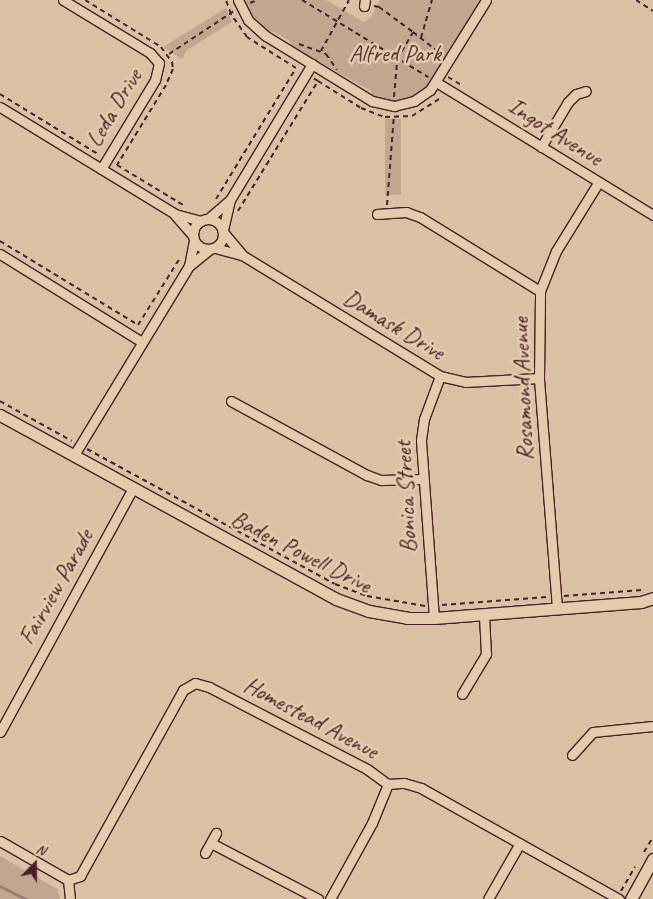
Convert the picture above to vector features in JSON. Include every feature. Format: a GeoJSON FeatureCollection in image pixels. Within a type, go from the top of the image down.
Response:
{"type":"FeatureCollection","features":[{"type":"Feature","properties":{"kind":"street","name":"Leda Drive"},"geometry":{"type":"LineString","coordinates":[[63,0],[150,53],[159,63],[155,80],[101,169]]}},
{"type":"Feature","properties":{"kind":"street"},"geometry":{"type":"LineString","coordinates":[[239,4],[258,31],[372,101],[394,109],[420,98],[436,82],[486,0]]}},
{"type":"Feature","properties":{"kind":"street"},"geometry":{"type":"LineString","coordinates":[[189,266],[222,242],[230,200],[312,64]]}},
{"type":"Feature","properties":{"kind":"street","name":"Ingot Avenue"},"geometry":{"type":"LineString","coordinates":[[436,82],[653,215]]}},
{"type":"Feature","properties":{"kind":"street"},"geometry":{"type":"LineString","coordinates":[[541,147],[568,102],[576,94],[586,91]]}},
{"type":"Feature","properties":{"kind":"street"},"geometry":{"type":"LineString","coordinates":[[0,107],[175,214],[217,222],[223,231]]}},
{"type":"Feature","properties":{"kind":"street","name":"Rosamond Avenue"},"geometry":{"type":"LineString","coordinates":[[557,602],[539,378],[540,291],[556,251],[598,183]]}},
{"type":"Feature","properties":{"kind":"street"},"geometry":{"type":"LineString","coordinates":[[74,456],[189,266],[194,238],[204,220],[230,200]]}},
{"type":"Feature","properties":{"kind":"street"},"geometry":{"type":"LineString","coordinates":[[377,214],[406,212],[420,217],[540,291]]}},
{"type":"Feature","properties":{"kind":"street"},"geometry":{"type":"LineString","coordinates":[[175,214],[200,247],[212,249]]}},
{"type":"Feature","properties":{"kind":"street","name":"Damask Drive"},"geometry":{"type":"LineString","coordinates":[[223,231],[242,255]]}},
{"type":"Feature","properties":{"kind":"street","name":"Damask Drive"},"geometry":{"type":"LineString","coordinates":[[212,249],[242,255],[440,376],[465,382],[539,378]]}},
{"type":"Feature","properties":{"kind":"street"},"geometry":{"type":"LineString","coordinates":[[0,254],[142,342]]}},
{"type":"Feature","properties":{"kind":"street","name":"Bonica Street"},"geometry":{"type":"LineString","coordinates":[[433,612],[422,479],[421,440],[424,419],[440,376]]}},
{"type":"Feature","properties":{"kind":"street"},"geometry":{"type":"LineString","coordinates":[[231,400],[367,475],[380,480],[422,479]]}},
{"type":"Feature","properties":{"kind":"street","name":"Baden Powell Drive"},"geometry":{"type":"LineString","coordinates":[[0,415],[336,599],[398,616],[433,612],[484,615],[557,602],[640,602],[653,605]]}},
{"type":"Feature","properties":{"kind":"street","name":"Fairview Parade"},"geometry":{"type":"LineString","coordinates":[[0,732],[133,488]]}},
{"type":"Feature","properties":{"kind":"street","name":"Baden Powell Drive"},"geometry":{"type":"LineString","coordinates":[[640,602],[653,598]]}},
{"type":"Feature","properties":{"kind":"street"},"geometry":{"type":"LineString","coordinates":[[462,694],[486,654],[484,615]]}},
{"type":"Feature","properties":{"kind":"street","name":"Homestead Avenue"},"geometry":{"type":"LineString","coordinates":[[68,880],[80,876],[88,864],[183,690],[195,683],[209,687],[367,769],[388,784],[404,783],[421,788],[618,898]]}},
{"type":"Feature","properties":{"kind":"street"},"geometry":{"type":"LineString","coordinates":[[572,755],[593,732],[653,726]]}},
{"type":"Feature","properties":{"kind":"street"},"geometry":{"type":"LineString","coordinates":[[330,899],[372,823],[388,784]]}},
{"type":"Feature","properties":{"kind":"street"},"geometry":{"type":"LineString","coordinates":[[205,852],[216,833]]}},
{"type":"Feature","properties":{"kind":"street"},"geometry":{"type":"LineString","coordinates":[[0,841],[68,880],[70,899]]}},
{"type":"Feature","properties":{"kind":"street"},"geometry":{"type":"LineString","coordinates":[[488,899],[520,842]]}},
{"type":"Feature","properties":{"kind":"street"},"geometry":{"type":"LineString","coordinates":[[211,843],[318,899]]}},
{"type":"Feature","properties":{"kind":"street"},"geometry":{"type":"LineString","coordinates":[[631,899],[653,859]]}},
{"type":"Feature","properties":{"kind":"path"},"geometry":{"type":"LineString","coordinates":[[84,0],[170,54],[231,14],[239,4],[257,0]]}},
{"type":"Feature","properties":{"kind":"path"},"geometry":{"type":"LineString","coordinates":[[226,0],[231,14],[247,37],[318,81],[237,212]]}},
{"type":"Feature","properties":{"kind":"path"},"geometry":{"type":"LineString","coordinates":[[302,0],[436,82]]}},
{"type":"Feature","properties":{"kind":"path"},"geometry":{"type":"LineString","coordinates":[[321,50],[349,0]]}},
{"type":"Feature","properties":{"kind":"path"},"geometry":{"type":"LineString","coordinates":[[421,38],[432,0]]}},
{"type":"Feature","properties":{"kind":"path"},"geometry":{"type":"LineString","coordinates":[[636,0],[653,11]]}},
{"type":"Feature","properties":{"kind":"path"},"geometry":{"type":"LineString","coordinates":[[364,3],[379,6],[421,38],[441,54],[437,61]]}},
{"type":"Feature","properties":{"kind":"path"},"geometry":{"type":"LineString","coordinates":[[386,212],[397,59],[413,32]]}},
{"type":"Feature","properties":{"kind":"path"},"geometry":{"type":"LineString","coordinates":[[214,201],[296,68]]}},
{"type":"Feature","properties":{"kind":"path"},"geometry":{"type":"LineString","coordinates":[[0,94],[95,152]]}},
{"type":"Feature","properties":{"kind":"path"},"geometry":{"type":"LineString","coordinates":[[117,165],[193,212],[190,218]]}},
{"type":"Feature","properties":{"kind":"path"},"geometry":{"type":"LineString","coordinates":[[0,240],[138,325],[185,250]]}},
{"type":"Feature","properties":{"kind":"path"},"geometry":{"type":"LineString","coordinates":[[0,401],[335,584],[367,596],[433,612],[557,602],[644,590]]}},
{"type":"Feature","properties":{"kind":"path"},"geometry":{"type":"LineString","coordinates":[[618,898],[653,837]]}},
{"type":"Feature","properties":{"kind":"green space","name":"Alfred Park"},"geometry":{"type":"Polygon","coordinates":[[[243,0],[326,0],[364,22],[371,17],[380,0],[481,0],[427,87],[411,98],[392,101],[372,96],[371,91],[291,46],[290,41],[276,33],[265,30],[249,14],[243,0]]]}},
{"type":"Feature","properties":{"kind":"green space"},"geometry":{"type":"Polygon","coordinates":[[[226,8],[232,22],[187,50],[182,59],[163,47],[226,8]]]}},
{"type":"Feature","properties":{"kind":"green space"},"geometry":{"type":"Polygon","coordinates":[[[385,119],[401,119],[401,195],[385,195],[385,119]]]}},
{"type":"Feature","properties":{"kind":"green space"},"geometry":{"type":"Polygon","coordinates":[[[0,856],[57,889],[60,899],[0,899],[0,856]]]}},
{"type":"Feature","properties":{"kind":"waterway"},"geometry":{"type":"LineString","coordinates":[[0,886],[26,899]]}}]}
